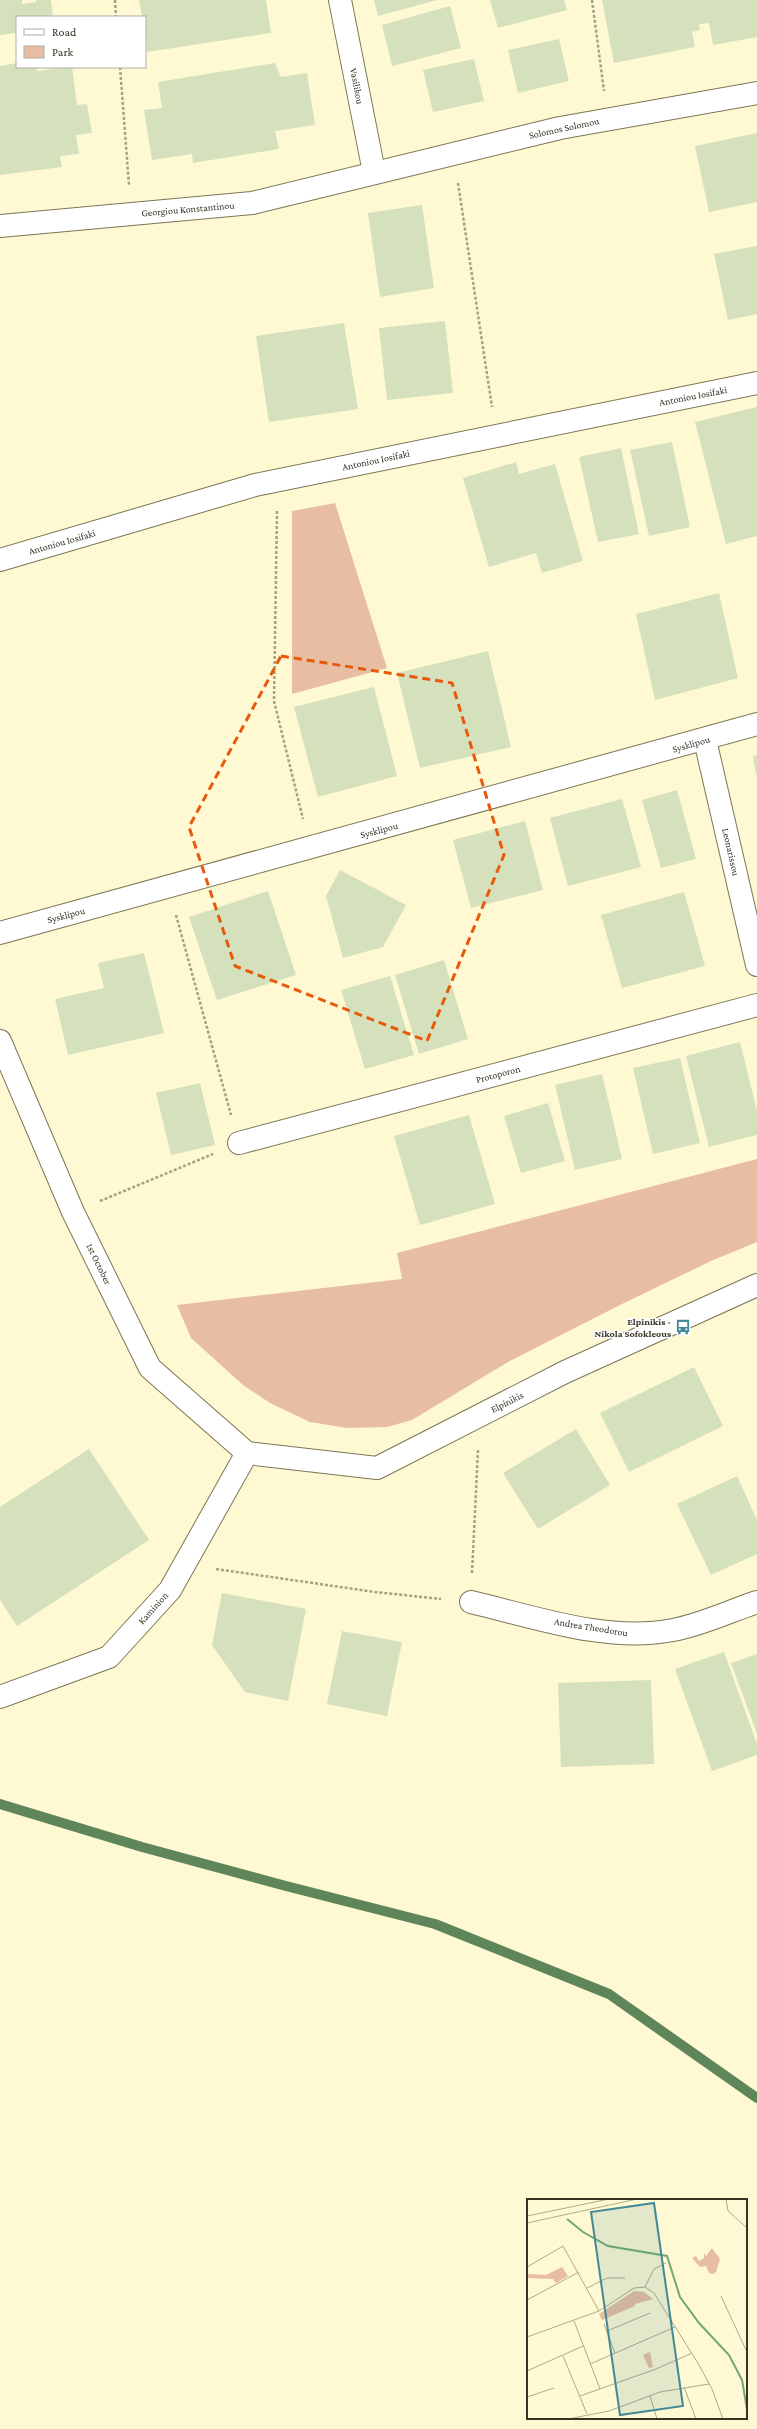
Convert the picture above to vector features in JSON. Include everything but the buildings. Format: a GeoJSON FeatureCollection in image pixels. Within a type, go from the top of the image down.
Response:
{"type":"FeatureCollection","features":[{"type":"Feature","properties":{"kind":"street","name":"Vasilikou"},"geometry":{"type":"LineString","coordinates":[[340,0],[374,172]]}},
{"type":"Feature","properties":{"kind":"street","name":"Solomos Solomou"},"geometry":{"type":"LineString","coordinates":[[374,172],[608,119],[757,92]]}},
{"type":"Feature","properties":{"kind":"street","name":"Georgiou Konstantinou"},"geometry":{"type":"LineString","coordinates":[[0,226],[252,203],[374,172]]}},
{"type":"Feature","properties":{"kind":"street","name":"Antoniou Iosifaki"},"geometry":{"type":"LineString","coordinates":[[0,560],[255,485],[757,383]]}},
{"type":"Feature","properties":{"kind":"street","name":"Sysklipou"},"geometry":{"type":"LineString","coordinates":[[0,934],[705,740],[757,724]]}},
{"type":"Feature","properties":{"kind":"street","name":"Leonarissou"},"geometry":{"type":"LineString","coordinates":[[705,740],[757,965]]}},
{"type":"Feature","properties":{"kind":"street","name":"Protoporon"},"geometry":{"type":"LineString","coordinates":[[239,1143],[757,1005]]}},
{"type":"Feature","properties":{"kind":"street","name":"1st October"},"geometry":{"type":"LineString","coordinates":[[0,1041],[73,1212],[150,1368],[248,1454]]}},
{"type":"Feature","properties":{"kind":"street","name":"Elpinikis"},"geometry":{"type":"LineString","coordinates":[[248,1454],[377,1468],[565,1372],[757,1285]]}},
{"type":"Feature","properties":{"kind":"street","name":"Kaminion"},"geometry":{"type":"LineString","coordinates":[[0,1697],[109,1657],[170,1590],[248,1454]]}},
{"type":"Feature","properties":{"kind":"street","name":"Andrea Theodorou"},"geometry":{"type":"LineString","coordinates":[[471,1602],[574,1626],[632,1634],[673,1630],[757,1602]]}},
{"type":"Feature","properties":{"kind":"path"},"geometry":{"type":"LineString","coordinates":[[115,0],[116,16]]}},
{"type":"Feature","properties":{"kind":"path"},"geometry":{"type":"LineString","coordinates":[[592,0],[608,119]]}},
{"type":"Feature","properties":{"kind":"path"},"geometry":{"type":"LineString","coordinates":[[120,68],[131,214]]}},
{"type":"Feature","properties":{"kind":"path"},"geometry":{"type":"LineString","coordinates":[[453,153],[496,436]]}},
{"type":"Feature","properties":{"kind":"path"},"geometry":{"type":"LineString","coordinates":[[277,480],[274,700],[310,849]]}},
{"type":"Feature","properties":{"kind":"path"},"geometry":{"type":"LineString","coordinates":[[73,1212],[239,1143],[168,887]]}},
{"type":"Feature","properties":{"kind":"path"},"geometry":{"type":"LineString","coordinates":[[184,1564],[375,1592],[471,1602],[479,1416]]}},
{"type":"Feature","properties":{"kind":"highlighted area"},"geometry":{"type":"Polygon","coordinates":[[[281,656],[452,683],[504,855],[427,1041],[235,966],[189,827],[281,656]]]}},
{"type":"Feature","properties":{"kind":"green space"},"geometry":{"type":"Polygon","coordinates":[[[335,503],[387,668],[292,694],[292,511],[335,503]]]}},
{"type":"Feature","properties":{"kind":"green space"},"geometry":{"type":"Polygon","coordinates":[[[757,1159],[757,1242],[711,1261],[508,1362],[412,1420],[387,1427],[347,1428],[310,1422],[270,1403],[243,1385],[191,1338],[177,1305],[402,1279],[397,1253],[757,1159]]]}},
{"type":"Feature","properties":{"kind":"waterway"},"geometry":{"type":"LineString","coordinates":[[0,1804],[142,1847],[435,1924],[609,1994],[757,2098]]}},
{"type":"Feature","properties":{"kind":"place","name":"Elpinikis - Nikola Sofokleous"},"geometry":{"type":"Point","coordinates":[683,1327]}}]}
